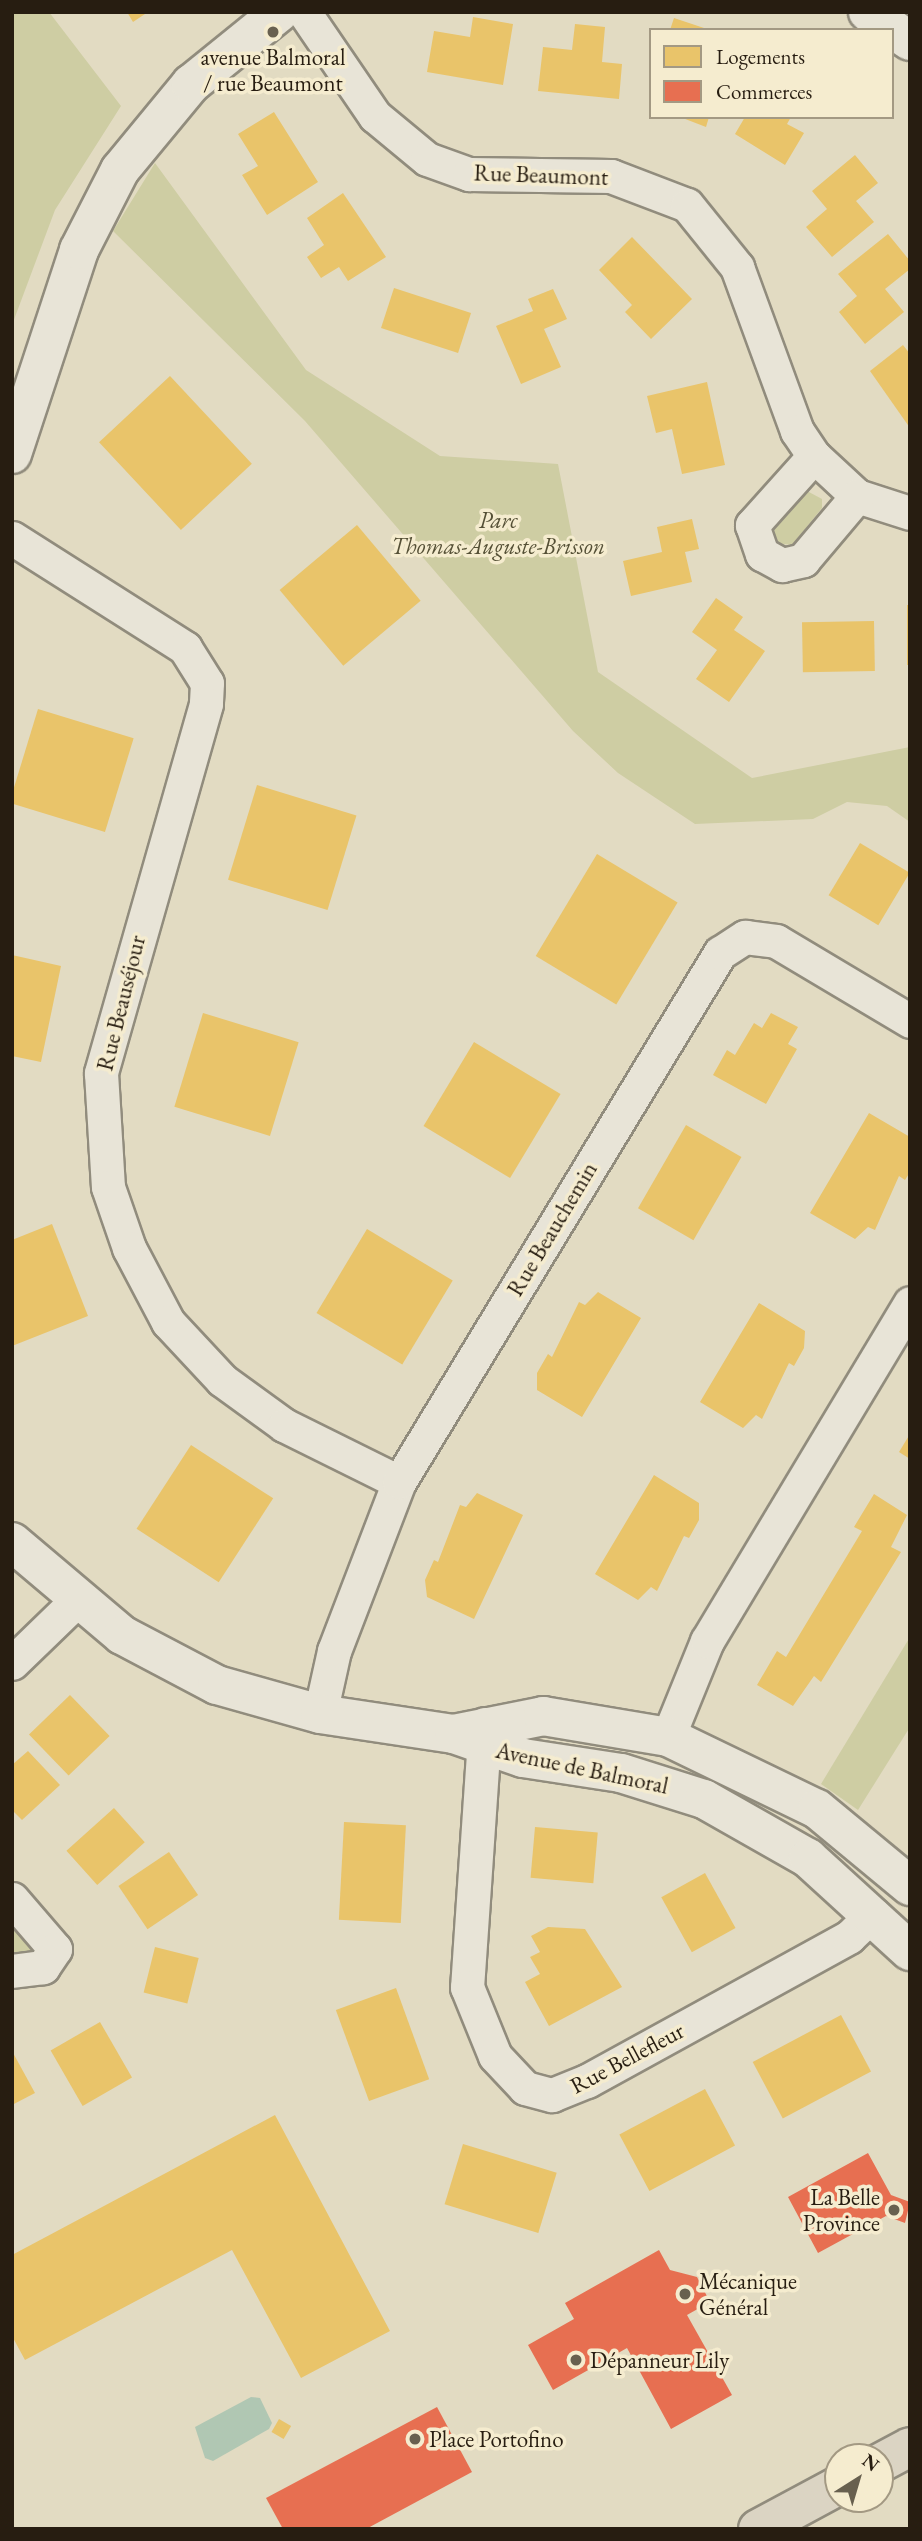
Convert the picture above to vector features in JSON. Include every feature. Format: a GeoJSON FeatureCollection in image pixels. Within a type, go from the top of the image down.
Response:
{"type":"FeatureCollection","features":[{"type":"Feature","properties":{"kind":"main road"},"geometry":{"type":"LineString","coordinates":[[894,2456],[910,2447]]}},
{"type":"Feature","properties":{"kind":"main road"},"geometry":{"type":"LineString","coordinates":[[758,2529],[824,2494]]}},
{"type":"Feature","properties":{"kind":"street"},"geometry":{"type":"LineString","coordinates":[[12,454],[79,250],[120,170],[191,84],[280,12]]}},
{"type":"Feature","properties":{"kind":"street","name":"Rue Beaumont"},"geometry":{"type":"LineString","coordinates":[[304,12],[375,116],[445,169],[611,176],[687,205],[737,267],[797,430],[814,456],[857,496],[910,513]]}},
{"type":"Feature","properties":{"kind":"street"},"geometry":{"type":"LineString","coordinates":[[868,12],[891,28]]}},
{"type":"Feature","properties":{"kind":"street"},"geometry":{"type":"LineString","coordinates":[[894,30],[910,41]]}},
{"type":"Feature","properties":{"kind":"street"},"geometry":{"type":"LineString","coordinates":[[814,456],[752,524],[762,554],[782,565],[803,560],[857,496]]}},
{"type":"Feature","properties":{"kind":"street","name":"Rue Beauséjour"},"geometry":{"type":"LineString","coordinates":[[12,538],[185,648],[206,683],[206,704],[101,1073],[108,1186],[129,1248],[168,1322],[222,1380],[284,1425],[400,1482]]}},
{"type":"Feature","properties":{"kind":"street","name":"Rue Beauchemin"},"geometry":{"type":"LineString","coordinates":[[320,1714],[334,1651],[400,1482],[710,965],[731,942],[776,941],[910,1021]]}},
{"type":"Feature","properties":{"kind":"street"},"geometry":{"type":"LineString","coordinates":[[668,1737],[707,1641],[910,1303]]}},
{"type":"Feature","properties":{"kind":"street","name":"Avenue de Balmoral"},"geometry":{"type":"LineString","coordinates":[[12,1542],[76,1601],[183,1670],[320,1714],[474,1735],[621,1773],[704,1799],[800,1853],[873,1914],[910,1951]]}},
{"type":"Feature","properties":{"kind":"street"},"geometry":{"type":"LineString","coordinates":[[12,1663],[76,1601]]}},
{"type":"Feature","properties":{"kind":"street","name":"Avenue de Balmoral"},"geometry":{"type":"LineString","coordinates":[[474,1735],[543,1716],[668,1737],[817,1809],[910,1885]]}},
{"type":"Feature","properties":{"kind":"street","name":"Rue Bellefleur"},"geometry":{"type":"LineString","coordinates":[[474,1735],[467,1987],[495,2056],[525,2088],[552,2095],[587,2081],[849,1937],[873,1914]]}},
{"type":"Feature","properties":{"kind":"street"},"geometry":{"type":"LineString","coordinates":[[12,1899],[55,1949],[43,1967],[12,1971]]}},
{"type":"Feature","properties":{"kind":"green space"},"geometry":{"type":"Polygon","coordinates":[[[12,12],[49,12],[121,106],[55,210],[12,325],[12,12]]]}},
{"type":"Feature","properties":{"kind":"green space","name":"Parc Thomas-Auguste-Brisson"},"geometry":{"type":"Polygon","coordinates":[[[155,163],[306,370],[440,456],[558,464],[598,672],[752,778],[910,747],[910,822],[887,806],[847,802],[813,819],[695,824],[618,773],[573,731],[305,421],[113,231],[155,163]]]}},
{"type":"Feature","properties":{"kind":"green space"},"geometry":{"type":"Polygon","coordinates":[[[807,491],[822,499],[822,508],[792,545],[776,543],[773,522],[807,491]]]}},
{"type":"Feature","properties":{"kind":"green space"},"geometry":{"type":"Polygon","coordinates":[[[910,1637],[910,1727],[858,1810],[821,1784],[910,1637]]]}},
{"type":"Feature","properties":{"kind":"green space"},"geometry":{"type":"Polygon","coordinates":[[[12,1925],[33,1951],[33,1953],[12,1952],[12,1925]]]}},
{"type":"Feature","properties":{"kind":"shaded area"},"geometry":{"type":"Polygon","coordinates":[[[251,2397],[260,2398],[272,2423],[269,2429],[213,2461],[205,2458],[195,2427],[251,2397]]]}},
{"type":"Feature","properties":{"kind":"building: Logements"},"geometry":{"type":"Polygon","coordinates":[[[127,12],[148,12],[133,22],[127,12]]]}},
{"type":"Feature","properties":{"kind":"building: Logements"},"geometry":{"type":"Polygon","coordinates":[[[473,17],[513,24],[503,85],[427,72],[434,31],[470,37],[473,17]]]}},
{"type":"Feature","properties":{"kind":"building: Logements"},"geometry":{"type":"Polygon","coordinates":[[[674,18],[704,28],[671,28],[674,18]]]}},
{"type":"Feature","properties":{"kind":"building: Logements"},"geometry":{"type":"Polygon","coordinates":[[[575,24],[605,27],[602,62],[622,64],[619,99],[538,91],[543,47],[572,50],[575,24]]]}},
{"type":"Feature","properties":{"kind":"building: Logements"},"geometry":{"type":"Polygon","coordinates":[[[274,112],[318,182],[267,215],[242,175],[258,166],[238,134],[274,112]]]}},
{"type":"Feature","properties":{"kind":"building: Logements"},"geometry":{"type":"Polygon","coordinates":[[[685,119],[708,119],[706,127],[685,119]]]}},
{"type":"Feature","properties":{"kind":"building: Logements"},"geometry":{"type":"Polygon","coordinates":[[[744,119],[790,119],[787,124],[804,133],[785,165],[735,134],[744,119]]]}},
{"type":"Feature","properties":{"kind":"building: Logements"},"geometry":{"type":"Polygon","coordinates":[[[855,155],[878,183],[856,201],[874,222],[832,257],[806,227],[827,209],[812,191],[855,155]]]}},
{"type":"Feature","properties":{"kind":"building: Logements"},"geometry":{"type":"Polygon","coordinates":[[[343,193],[386,257],[348,281],[339,267],[321,278],[307,257],[324,245],[307,218],[343,193]]]}},
{"type":"Feature","properties":{"kind":"building: Logements"},"geometry":{"type":"Polygon","coordinates":[[[888,234],[910,261],[910,269],[885,289],[904,312],[865,344],[839,312],[857,296],[838,274],[888,234]]]}},
{"type":"Feature","properties":{"kind":"building: Logements"},"geometry":{"type":"Polygon","coordinates":[[[632,237],[692,299],[651,339],[625,312],[632,305],[599,270],[632,237]]]}},
{"type":"Feature","properties":{"kind":"building: Logements"},"geometry":{"type":"Polygon","coordinates":[[[394,288],[471,313],[458,353],[381,328],[394,288]]]}},
{"type":"Feature","properties":{"kind":"building: Logements"},"geometry":{"type":"Polygon","coordinates":[[[553,289],[567,319],[544,329],[561,367],[521,384],[496,326],[533,311],[528,299],[553,289]]]}},
{"type":"Feature","properties":{"kind":"building: Logements"},"geometry":{"type":"Polygon","coordinates":[[[903,345],[910,354],[910,428],[870,371],[903,345]]]}},
{"type":"Feature","properties":{"kind":"building: Logements"},"geometry":{"type":"Polygon","coordinates":[[[170,376],[252,464],[181,530],[99,442],[170,376]]]}},
{"type":"Feature","properties":{"kind":"building: Logements"},"geometry":{"type":"Polygon","coordinates":[[[707,382],[725,465],[682,474],[672,429],[656,433],[647,396],[707,382]]]}},
{"type":"Feature","properties":{"kind":"building: Logements"},"geometry":{"type":"Polygon","coordinates":[[[692,519],[699,549],[685,552],[692,582],[631,596],[623,561],[662,552],[657,527],[692,519]]]}},
{"type":"Feature","properties":{"kind":"building: Logements"},"geometry":{"type":"Polygon","coordinates":[[[357,525],[421,601],[343,666],[280,590],[357,525]]]}},
{"type":"Feature","properties":{"kind":"building: Logements"},"geometry":{"type":"Polygon","coordinates":[[[716,598],[743,617],[734,630],[765,651],[729,702],[696,679],[717,650],[692,632],[716,598]]]}},
{"type":"Feature","properties":{"kind":"building: Logements"},"geometry":{"type":"Polygon","coordinates":[[[907,605],[910,605],[910,665],[907,665],[907,605]]]}},
{"type":"Feature","properties":{"kind":"building: Logements"},"geometry":{"type":"Polygon","coordinates":[[[874,621],[875,671],[803,672],[802,622],[874,621]]]}},
{"type":"Feature","properties":{"kind":"building: Logements"},"geometry":{"type":"Polygon","coordinates":[[[38,709],[134,738],[105,832],[12,804],[12,794],[38,709]]]}},
{"type":"Feature","properties":{"kind":"building: Logements"},"geometry":{"type":"Polygon","coordinates":[[[257,785],[356,815],[328,910],[228,880],[257,785]]]}},
{"type":"Feature","properties":{"kind":"building: Logements"},"geometry":{"type":"Polygon","coordinates":[[[860,843],[910,873],[878,925],[829,895],[860,843]]]}},
{"type":"Feature","properties":{"kind":"building: Logements"},"geometry":{"type":"Polygon","coordinates":[[[597,854],[678,902],[616,1004],[536,956],[597,854]]]}},
{"type":"Feature","properties":{"kind":"building: Logements"},"geometry":{"type":"Polygon","coordinates":[[[12,955],[61,966],[41,1062],[12,1056],[12,955]]]}},
{"type":"Feature","properties":{"kind":"building: Logements"},"geometry":{"type":"Polygon","coordinates":[[[203,1013],[299,1042],[270,1136],[174,1107],[203,1013]]]}},
{"type":"Feature","properties":{"kind":"building: Logements"},"geometry":{"type":"Polygon","coordinates":[[[771,1013],[798,1027],[788,1044],[797,1049],[766,1104],[713,1075],[727,1050],[735,1055],[754,1023],[762,1028],[771,1013]]]}},
{"type":"Feature","properties":{"kind":"building: Logements"},"geometry":{"type":"Polygon","coordinates":[[[474,1042],[561,1094],[510,1178],[424,1126],[474,1042]]]}},
{"type":"Feature","properties":{"kind":"building: Logements"},"geometry":{"type":"Polygon","coordinates":[[[869,1113],[910,1137],[910,1172],[905,1180],[899,1176],[875,1230],[868,1227],[855,1239],[810,1213],[869,1113]]]}},
{"type":"Feature","properties":{"kind":"building: Logements"},"geometry":{"type":"Polygon","coordinates":[[[686,1125],[741,1157],[693,1240],[638,1208],[686,1125]]]}},
{"type":"Feature","properties":{"kind":"building: Logements"},"geometry":{"type":"Polygon","coordinates":[[[52,1224],[88,1316],[12,1346],[12,1240],[52,1224]]]}},
{"type":"Feature","properties":{"kind":"building: Logements"},"geometry":{"type":"Polygon","coordinates":[[[367,1229],[453,1281],[402,1365],[317,1313],[367,1229]]]}},
{"type":"Feature","properties":{"kind":"building: Logements"},"geometry":{"type":"Polygon","coordinates":[[[598,1292],[641,1318],[582,1417],[537,1390],[537,1373],[548,1354],[552,1357],[579,1302],[585,1305],[598,1292]]]}},
{"type":"Feature","properties":{"kind":"building: Logements"},"geometry":{"type":"Polygon","coordinates":[[[759,1303],[805,1331],[804,1348],[794,1366],[789,1363],[762,1419],[756,1415],[743,1428],[700,1402],[759,1303]]]}},
{"type":"Feature","properties":{"kind":"building: Logements"},"geometry":{"type":"Polygon","coordinates":[[[910,1434],[910,1459],[899,1452],[910,1434]]]}},
{"type":"Feature","properties":{"kind":"building: Logements"},"geometry":{"type":"Polygon","coordinates":[[[191,1445],[273,1498],[219,1582],[137,1529],[191,1445]]]}},
{"type":"Feature","properties":{"kind":"building: Logements"},"geometry":{"type":"Polygon","coordinates":[[[654,1475],[699,1503],[699,1520],[689,1538],[684,1536],[657,1591],[651,1587],[638,1600],[595,1574],[654,1475]]]}},
{"type":"Feature","properties":{"kind":"building: Logements"},"geometry":{"type":"Polygon","coordinates":[[[477,1493],[523,1515],[474,1619],[427,1597],[425,1580],[434,1560],[438,1562],[460,1505],[466,1507],[477,1493]]]}},
{"type":"Feature","properties":{"kind":"building: Logements"},"geometry":{"type":"Polygon","coordinates":[[[874,1494],[907,1515],[891,1547],[901,1552],[821,1682],[814,1676],[793,1706],[757,1685],[777,1651],[786,1657],[862,1531],[854,1527],[874,1494]]]}},
{"type":"Feature","properties":{"kind":"building: Logements"},"geometry":{"type":"Polygon","coordinates":[[[70,1695],[110,1736],[69,1776],[29,1735],[70,1695]]]}},
{"type":"Feature","properties":{"kind":"building: Logements"},"geometry":{"type":"Polygon","coordinates":[[[28,1751],[60,1785],[22,1820],[12,1810],[12,1765],[28,1751]]]}},
{"type":"Feature","properties":{"kind":"building: Logements"},"geometry":{"type":"Polygon","coordinates":[[[114,1808],[145,1842],[97,1885],[66,1851],[114,1808]]]}},
{"type":"Feature","properties":{"kind":"building: Logements"},"geometry":{"type":"Polygon","coordinates":[[[344,1822],[406,1825],[401,1923],[339,1920],[344,1822]]]}},
{"type":"Feature","properties":{"kind":"building: Logements"},"geometry":{"type":"Polygon","coordinates":[[[535,1827],[598,1832],[593,1883],[531,1878],[535,1827]]]}},
{"type":"Feature","properties":{"kind":"building: Logements"},"geometry":{"type":"Polygon","coordinates":[[[169,1852],[198,1895],[148,1929],[118,1886],[169,1852]]]}},
{"type":"Feature","properties":{"kind":"building: Logements"},"geometry":{"type":"Polygon","coordinates":[[[705,1873],[736,1928],[692,1952],[661,1897],[705,1873]]]}},
{"type":"Feature","properties":{"kind":"building: Logements"},"geometry":{"type":"Polygon","coordinates":[[[548,1927],[585,1929],[622,1987],[549,2026],[525,1982],[540,1974],[530,1957],[540,1952],[531,1936],[548,1927]]]}},
{"type":"Feature","properties":{"kind":"building: Logements"},"geometry":{"type":"Polygon","coordinates":[[[155,1947],[199,1958],[187,2003],[144,1993],[155,1947]]]}},
{"type":"Feature","properties":{"kind":"building: Logements"},"geometry":{"type":"Polygon","coordinates":[[[396,1988],[429,2079],[369,2101],[336,2010],[396,1988]]]}},
{"type":"Feature","properties":{"kind":"building: Logements"},"geometry":{"type":"Polygon","coordinates":[[[841,2015],[871,2072],[783,2118],[753,2062],[841,2015]]]}},
{"type":"Feature","properties":{"kind":"building: Logements"},"geometry":{"type":"Polygon","coordinates":[[[100,2022],[132,2077],[83,2106],[51,2050],[100,2022]]]}},
{"type":"Feature","properties":{"kind":"building: Logements"},"geometry":{"type":"Polygon","coordinates":[[[12,2051],[35,2093],[12,2105],[12,2051]]]}},
{"type":"Feature","properties":{"kind":"building: Logements"},"geometry":{"type":"Polygon","coordinates":[[[705,2089],[735,2146],[649,2191],[619,2135],[705,2089]]]}},
{"type":"Feature","properties":{"kind":"building: Logements"},"geometry":{"type":"Polygon","coordinates":[[[275,2115],[390,2331],[301,2378],[232,2250],[25,2360],[12,2336],[12,2255],[275,2115]]]}},
{"type":"Feature","properties":{"kind":"building: Logements"},"geometry":{"type":"Polygon","coordinates":[[[463,2144],[557,2173],[538,2233],[445,2204],[463,2144]]]}},
{"type":"Feature","properties":{"kind":"building: Logements"},"geometry":{"type":"Polygon","coordinates":[[[279,2419],[291,2426],[284,2439],[272,2432],[279,2419]]]}},
{"type":"Feature","properties":{"kind":"building: Commerces"},"geometry":{"type":"Polygon","coordinates":[[[868,2153],[891,2195],[910,2202],[905,2223],[886,2216],[818,2253],[788,2197],[868,2153]]]}},
{"type":"Feature","properties":{"kind":"building: Commerces"},"geometry":{"type":"Polygon","coordinates":[[[659,2250],[670,2270],[697,2277],[710,2302],[687,2315],[732,2395],[671,2429],[627,2348],[553,2390],[528,2345],[574,2319],[565,2303],[659,2250]]]}},
{"type":"Feature","properties":{"kind":"building: Commerces","name":"Place Portofino"},"geometry":{"type":"Polygon","coordinates":[[[437,2407],[472,2472],[366,2529],[283,2529],[266,2498],[437,2407]]]}},
{"type":"Feature","properties":{"kind":"place","name":"avenue Balmoral / rue Beaumont"},"geometry":{"type":"Point","coordinates":[273,32]}},
{"type":"Feature","properties":{"kind":"place","name":"La Belle Province"},"geometry":{"type":"Point","coordinates":[894,2210]}},
{"type":"Feature","properties":{"kind":"place","name":"Mécanique Général"},"geometry":{"type":"Point","coordinates":[685,2294]}},
{"type":"Feature","properties":{"kind":"place","name":"Dépanneur Lily"},"geometry":{"type":"Point","coordinates":[576,2360]}},
{"type":"Feature","properties":{"kind":"place","name":"Place Portofino"},"geometry":{"type":"Point","coordinates":[415,2439]}}]}
